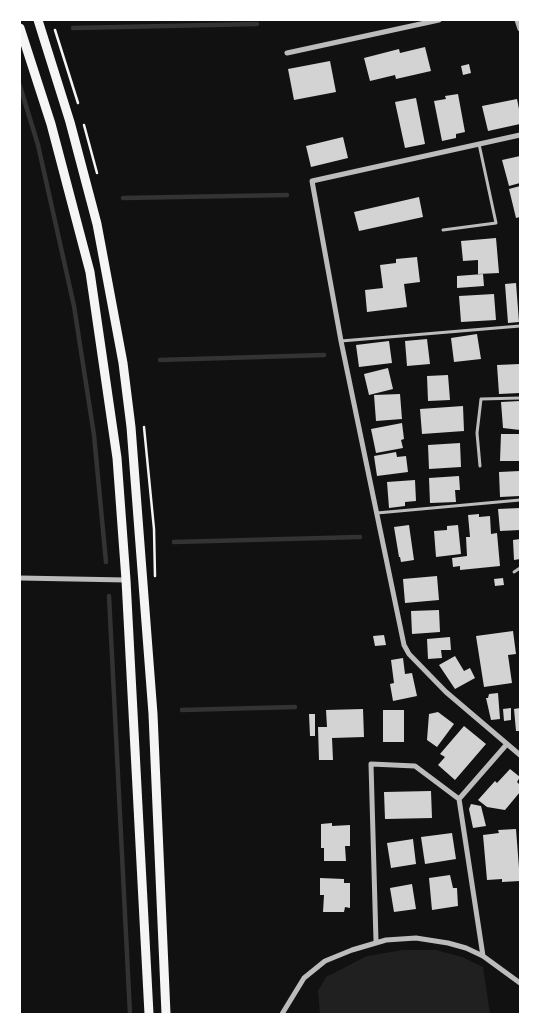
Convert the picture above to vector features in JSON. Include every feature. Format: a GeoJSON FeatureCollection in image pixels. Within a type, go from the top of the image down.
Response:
{"type":"FeatureCollection","features":[{"type":"Feature","properties":{"kind":"main road"},"geometry":{"type":"LineString","coordinates":[[38,20],[70,122],[98,224],[123,363],[132,436],[154,714],[166,1014]]}},
{"type":"Feature","properties":{"kind":"main road"},"geometry":{"type":"LineString","coordinates":[[20,28],[51,124],[90,272],[117,458],[126,580],[149,1014]]}},
{"type":"Feature","properties":{"kind":"street"},"geometry":{"type":"LineString","coordinates":[[288,53],[439,20]]}},
{"type":"Feature","properties":{"kind":"street"},"geometry":{"type":"LineString","coordinates":[[517,20],[520,29]]}},
{"type":"Feature","properties":{"kind":"street"},"geometry":{"type":"LineString","coordinates":[[520,135],[312,181],[341,341],[404,645],[409,654],[446,692],[520,755]]}},
{"type":"Feature","properties":{"kind":"street"},"geometry":{"type":"LineString","coordinates":[[20,578],[126,580]]}},
{"type":"Feature","properties":{"kind":"street"},"geometry":{"type":"LineString","coordinates":[[459,799],[506,744]]}},
{"type":"Feature","properties":{"kind":"street"},"geometry":{"type":"LineString","coordinates":[[376,942],[371,764],[415,766],[459,799],[483,956]]}},
{"type":"Feature","properties":{"kind":"street"},"geometry":{"type":"LineString","coordinates":[[282,1014],[304,978],[325,961],[376,942],[402,938],[432,940],[466,948],[483,956],[520,983]]}},
{"type":"Feature","properties":{"kind":"lane"},"geometry":{"type":"LineString","coordinates":[[443,230],[496,223],[479,144]]}},
{"type":"Feature","properties":{"kind":"lane"},"geometry":{"type":"LineString","coordinates":[[341,341],[520,326]]}},
{"type":"Feature","properties":{"kind":"lane"},"geometry":{"type":"LineString","coordinates":[[480,466],[477,433],[481,399],[520,398]]}},
{"type":"Feature","properties":{"kind":"lane"},"geometry":{"type":"LineString","coordinates":[[377,513],[520,500]]}},
{"type":"Feature","properties":{"kind":"lane"},"geometry":{"type":"LineString","coordinates":[[514,572],[520,568]]}},
{"type":"Feature","properties":{"kind":"shaded area"},"geometry":{"type":"Polygon","coordinates":[[[403,950],[436,950],[462,957],[483,967],[490,1014],[320,1014],[318,991],[326,977],[367,956],[403,950]]]}},
{"type":"Feature","properties":{"kind":"building"},"geometry":{"type":"Polygon","coordinates":[[[425,47],[431,71],[396,79],[395,75],[370,81],[364,58],[399,49],[400,53],[425,47]]]}},
{"type":"Feature","properties":{"kind":"building"},"geometry":{"type":"Polygon","coordinates":[[[330,61],[336,92],[294,100],[288,69],[330,61]]]}},
{"type":"Feature","properties":{"kind":"building"},"geometry":{"type":"Polygon","coordinates":[[[469,64],[471,73],[463,75],[461,66],[469,64]]]}},
{"type":"Feature","properties":{"kind":"building"},"geometry":{"type":"Polygon","coordinates":[[[458,94],[465,132],[456,134],[456,138],[442,141],[434,101],[446,99],[445,96],[458,94]]]}},
{"type":"Feature","properties":{"kind":"building"},"geometry":{"type":"Polygon","coordinates":[[[416,98],[425,144],[405,148],[395,102],[416,98]]]}},
{"type":"Feature","properties":{"kind":"building"},"geometry":{"type":"Polygon","coordinates":[[[517,99],[520,124],[488,131],[482,106],[517,99]]]}},
{"type":"Feature","properties":{"kind":"building"},"geometry":{"type":"Polygon","coordinates":[[[343,137],[348,158],[311,167],[306,146],[343,137]]]}},
{"type":"Feature","properties":{"kind":"building"},"geometry":{"type":"Polygon","coordinates":[[[520,156],[520,183],[509,186],[502,160],[520,156]]]}},
{"type":"Feature","properties":{"kind":"building"},"geometry":{"type":"Polygon","coordinates":[[[520,186],[520,217],[516,218],[509,189],[520,186]]]}},
{"type":"Feature","properties":{"kind":"building"},"geometry":{"type":"Polygon","coordinates":[[[419,197],[423,217],[359,231],[354,212],[419,197]]]}},
{"type":"Feature","properties":{"kind":"building"},"geometry":{"type":"Polygon","coordinates":[[[496,238],[499,273],[478,274],[478,260],[463,261],[461,241],[496,238]]]}},
{"type":"Feature","properties":{"kind":"building"},"geometry":{"type":"Polygon","coordinates":[[[417,257],[420,282],[404,284],[407,307],[367,312],[365,290],[383,288],[380,265],[396,263],[396,259],[417,257]]]}},
{"type":"Feature","properties":{"kind":"building"},"geometry":{"type":"Polygon","coordinates":[[[483,274],[484,286],[457,288],[457,276],[483,274]]]}},
{"type":"Feature","properties":{"kind":"building"},"geometry":{"type":"Polygon","coordinates":[[[516,283],[519,322],[508,323],[505,284],[516,283]]]}},
{"type":"Feature","properties":{"kind":"building"},"geometry":{"type":"Polygon","coordinates":[[[494,294],[496,320],[461,322],[459,296],[494,294]]]}},
{"type":"Feature","properties":{"kind":"building"},"geometry":{"type":"Polygon","coordinates":[[[477,334],[481,359],[454,362],[451,338],[477,334]]]}},
{"type":"Feature","properties":{"kind":"building"},"geometry":{"type":"Polygon","coordinates":[[[427,339],[430,364],[407,366],[405,341],[427,339]]]}},
{"type":"Feature","properties":{"kind":"building"},"geometry":{"type":"Polygon","coordinates":[[[389,341],[392,363],[359,367],[356,345],[389,341]]]}},
{"type":"Feature","properties":{"kind":"building"},"geometry":{"type":"Polygon","coordinates":[[[520,364],[520,393],[499,394],[497,365],[520,364]]]}},
{"type":"Feature","properties":{"kind":"building"},"geometry":{"type":"Polygon","coordinates":[[[388,368],[393,389],[369,395],[364,374],[388,368]]]}},
{"type":"Feature","properties":{"kind":"building"},"geometry":{"type":"Polygon","coordinates":[[[448,375],[450,400],[428,401],[427,376],[448,375]]]}},
{"type":"Feature","properties":{"kind":"building"},"geometry":{"type":"Polygon","coordinates":[[[400,394],[402,419],[376,421],[374,395],[400,394]]]}},
{"type":"Feature","properties":{"kind":"building"},"geometry":{"type":"Polygon","coordinates":[[[520,401],[520,430],[503,428],[501,402],[520,401]]]}},
{"type":"Feature","properties":{"kind":"building"},"geometry":{"type":"Polygon","coordinates":[[[463,406],[464,431],[422,434],[420,409],[463,406]]]}},
{"type":"Feature","properties":{"kind":"building"},"geometry":{"type":"Polygon","coordinates":[[[402,423],[404,439],[401,440],[403,448],[376,453],[371,429],[402,423]]]}},
{"type":"Feature","properties":{"kind":"building"},"geometry":{"type":"Polygon","coordinates":[[[501,434],[520,434],[520,461],[500,461],[501,434]]]}},
{"type":"Feature","properties":{"kind":"building"},"geometry":{"type":"Polygon","coordinates":[[[460,443],[461,467],[429,469],[428,445],[460,443]]]}},
{"type":"Feature","properties":{"kind":"building"},"geometry":{"type":"Polygon","coordinates":[[[396,452],[397,457],[406,456],[408,472],[377,476],[374,456],[396,452]]]}},
{"type":"Feature","properties":{"kind":"building"},"geometry":{"type":"Polygon","coordinates":[[[520,471],[520,496],[500,497],[499,472],[520,471]]]}},
{"type":"Feature","properties":{"kind":"building"},"geometry":{"type":"Polygon","coordinates":[[[459,476],[460,490],[455,490],[456,502],[430,503],[429,478],[459,476]]]}},
{"type":"Feature","properties":{"kind":"building"},"geometry":{"type":"Polygon","coordinates":[[[415,480],[416,501],[405,502],[405,506],[389,508],[387,482],[415,480]]]}},
{"type":"Feature","properties":{"kind":"building"},"geometry":{"type":"Polygon","coordinates":[[[520,508],[520,530],[500,531],[498,509],[520,508]]]}},
{"type":"Feature","properties":{"kind":"building"},"geometry":{"type":"Polygon","coordinates":[[[479,514],[479,517],[490,516],[491,534],[497,533],[500,566],[460,570],[460,566],[453,567],[452,558],[467,556],[466,537],[470,537],[468,515],[479,514]]]}},
{"type":"Feature","properties":{"kind":"building"},"geometry":{"type":"Polygon","coordinates":[[[409,525],[414,560],[401,562],[394,527],[409,525]]]}},
{"type":"Feature","properties":{"kind":"building"},"geometry":{"type":"Polygon","coordinates":[[[458,525],[461,554],[436,557],[434,531],[447,530],[447,526],[458,525]]]}},
{"type":"Feature","properties":{"kind":"building"},"geometry":{"type":"Polygon","coordinates":[[[520,539],[520,559],[514,560],[513,540],[520,539]]]}},
{"type":"Feature","properties":{"kind":"building"},"geometry":{"type":"Polygon","coordinates":[[[437,576],[439,600],[405,603],[403,579],[437,576]]]}},
{"type":"Feature","properties":{"kind":"building"},"geometry":{"type":"Polygon","coordinates":[[[503,578],[504,585],[495,586],[494,579],[503,578]]]}},
{"type":"Feature","properties":{"kind":"building"},"geometry":{"type":"Polygon","coordinates":[[[439,610],[440,632],[412,634],[411,611],[439,610]]]}},
{"type":"Feature","properties":{"kind":"building"},"geometry":{"type":"Polygon","coordinates":[[[513,631],[516,654],[508,655],[512,683],[484,687],[476,636],[513,631]]]}},
{"type":"Feature","properties":{"kind":"building"},"geometry":{"type":"Polygon","coordinates":[[[384,635],[386,645],[375,646],[373,636],[384,635]]]}},
{"type":"Feature","properties":{"kind":"building"},"geometry":{"type":"Polygon","coordinates":[[[450,637],[451,650],[441,650],[442,658],[428,659],[427,639],[450,637]]]}},
{"type":"Feature","properties":{"kind":"building"},"geometry":{"type":"Polygon","coordinates":[[[455,656],[464,671],[470,668],[475,678],[455,689],[439,665],[455,656]]]}},
{"type":"Feature","properties":{"kind":"building"},"geometry":{"type":"Polygon","coordinates":[[[403,658],[405,674],[412,673],[417,696],[393,701],[390,684],[394,683],[391,660],[403,658]]]}},
{"type":"Feature","properties":{"kind":"building"},"geometry":{"type":"Polygon","coordinates":[[[498,693],[500,719],[491,720],[486,698],[488,698],[489,694],[498,693]]]}},
{"type":"Feature","properties":{"kind":"building"},"geometry":{"type":"Polygon","coordinates":[[[511,708],[511,720],[504,721],[503,709],[511,708]]]}},
{"type":"Feature","properties":{"kind":"building"},"geometry":{"type":"Polygon","coordinates":[[[520,708],[520,731],[516,731],[514,709],[520,708]]]}},
{"type":"Feature","properties":{"kind":"building"},"geometry":{"type":"Polygon","coordinates":[[[363,709],[364,737],[332,738],[333,760],[319,760],[318,727],[327,727],[326,710],[363,709]]]}},
{"type":"Feature","properties":{"kind":"building"},"geometry":{"type":"Polygon","coordinates":[[[383,710],[404,710],[404,742],[383,742],[383,710]]]}},
{"type":"Feature","properties":{"kind":"building"},"geometry":{"type":"Polygon","coordinates":[[[438,712],[454,724],[437,747],[427,740],[429,714],[438,712]]]}},
{"type":"Feature","properties":{"kind":"building"},"geometry":{"type":"Polygon","coordinates":[[[309,714],[315,714],[315,736],[310,736],[309,714]]]}},
{"type":"Feature","properties":{"kind":"building"},"geometry":{"type":"Polygon","coordinates":[[[464,726],[486,744],[455,780],[438,765],[445,757],[440,754],[464,726]]]}},
{"type":"Feature","properties":{"kind":"building"},"geometry":{"type":"Polygon","coordinates":[[[510,769],[520,777],[517,782],[520,785],[520,792],[505,810],[487,807],[478,800],[495,781],[497,783],[510,769]]]}},
{"type":"Feature","properties":{"kind":"building"},"geometry":{"type":"Polygon","coordinates":[[[431,791],[432,818],[385,819],[384,792],[431,791]]]}},
{"type":"Feature","properties":{"kind":"building"},"geometry":{"type":"Polygon","coordinates":[[[471,804],[481,806],[486,826],[473,828],[469,809],[471,804]]]}},
{"type":"Feature","properties":{"kind":"building"},"geometry":{"type":"Polygon","coordinates":[[[332,823],[332,826],[350,825],[350,846],[345,846],[346,861],[324,861],[324,848],[321,848],[321,824],[332,823]]]}},
{"type":"Feature","properties":{"kind":"building"},"geometry":{"type":"Polygon","coordinates":[[[516,829],[520,881],[502,882],[502,879],[487,880],[483,835],[499,833],[498,830],[516,829]]]}},
{"type":"Feature","properties":{"kind":"building"},"geometry":{"type":"Polygon","coordinates":[[[452,833],[456,859],[425,864],[421,837],[452,833]]]}},
{"type":"Feature","properties":{"kind":"building"},"geometry":{"type":"Polygon","coordinates":[[[413,839],[416,864],[391,868],[387,843],[413,839]]]}},
{"type":"Feature","properties":{"kind":"building"},"geometry":{"type":"Polygon","coordinates":[[[450,875],[453,888],[457,888],[458,906],[432,910],[429,878],[450,875]]]}},
{"type":"Feature","properties":{"kind":"building"},"geometry":{"type":"Polygon","coordinates":[[[320,878],[344,879],[344,883],[350,883],[350,908],[345,907],[344,912],[323,912],[324,895],[320,895],[320,878]]]}},
{"type":"Feature","properties":{"kind":"building"},"geometry":{"type":"Polygon","coordinates":[[[412,884],[416,909],[394,912],[390,888],[412,884]]]}},
{"type":"Feature","properties":{"kind":"waterway"},"geometry":{"type":"LineString","coordinates":[[73,28],[257,24]]}},
{"type":"Feature","properties":{"kind":"waterway"},"geometry":{"type":"LineString","coordinates":[[20,86],[38,145],[74,306],[94,435],[106,562]]}},
{"type":"Feature","properties":{"kind":"waterway"},"geometry":{"type":"LineString","coordinates":[[123,198],[287,195]]}},
{"type":"Feature","properties":{"kind":"waterway"},"geometry":{"type":"LineString","coordinates":[[160,360],[324,355]]}},
{"type":"Feature","properties":{"kind":"waterway"},"geometry":{"type":"LineString","coordinates":[[174,542],[360,537]]}},
{"type":"Feature","properties":{"kind":"waterway"},"geometry":{"type":"LineString","coordinates":[[109,596],[130,1014]]}},
{"type":"Feature","properties":{"kind":"waterway"},"geometry":{"type":"LineString","coordinates":[[182,710],[295,707]]}}]}
